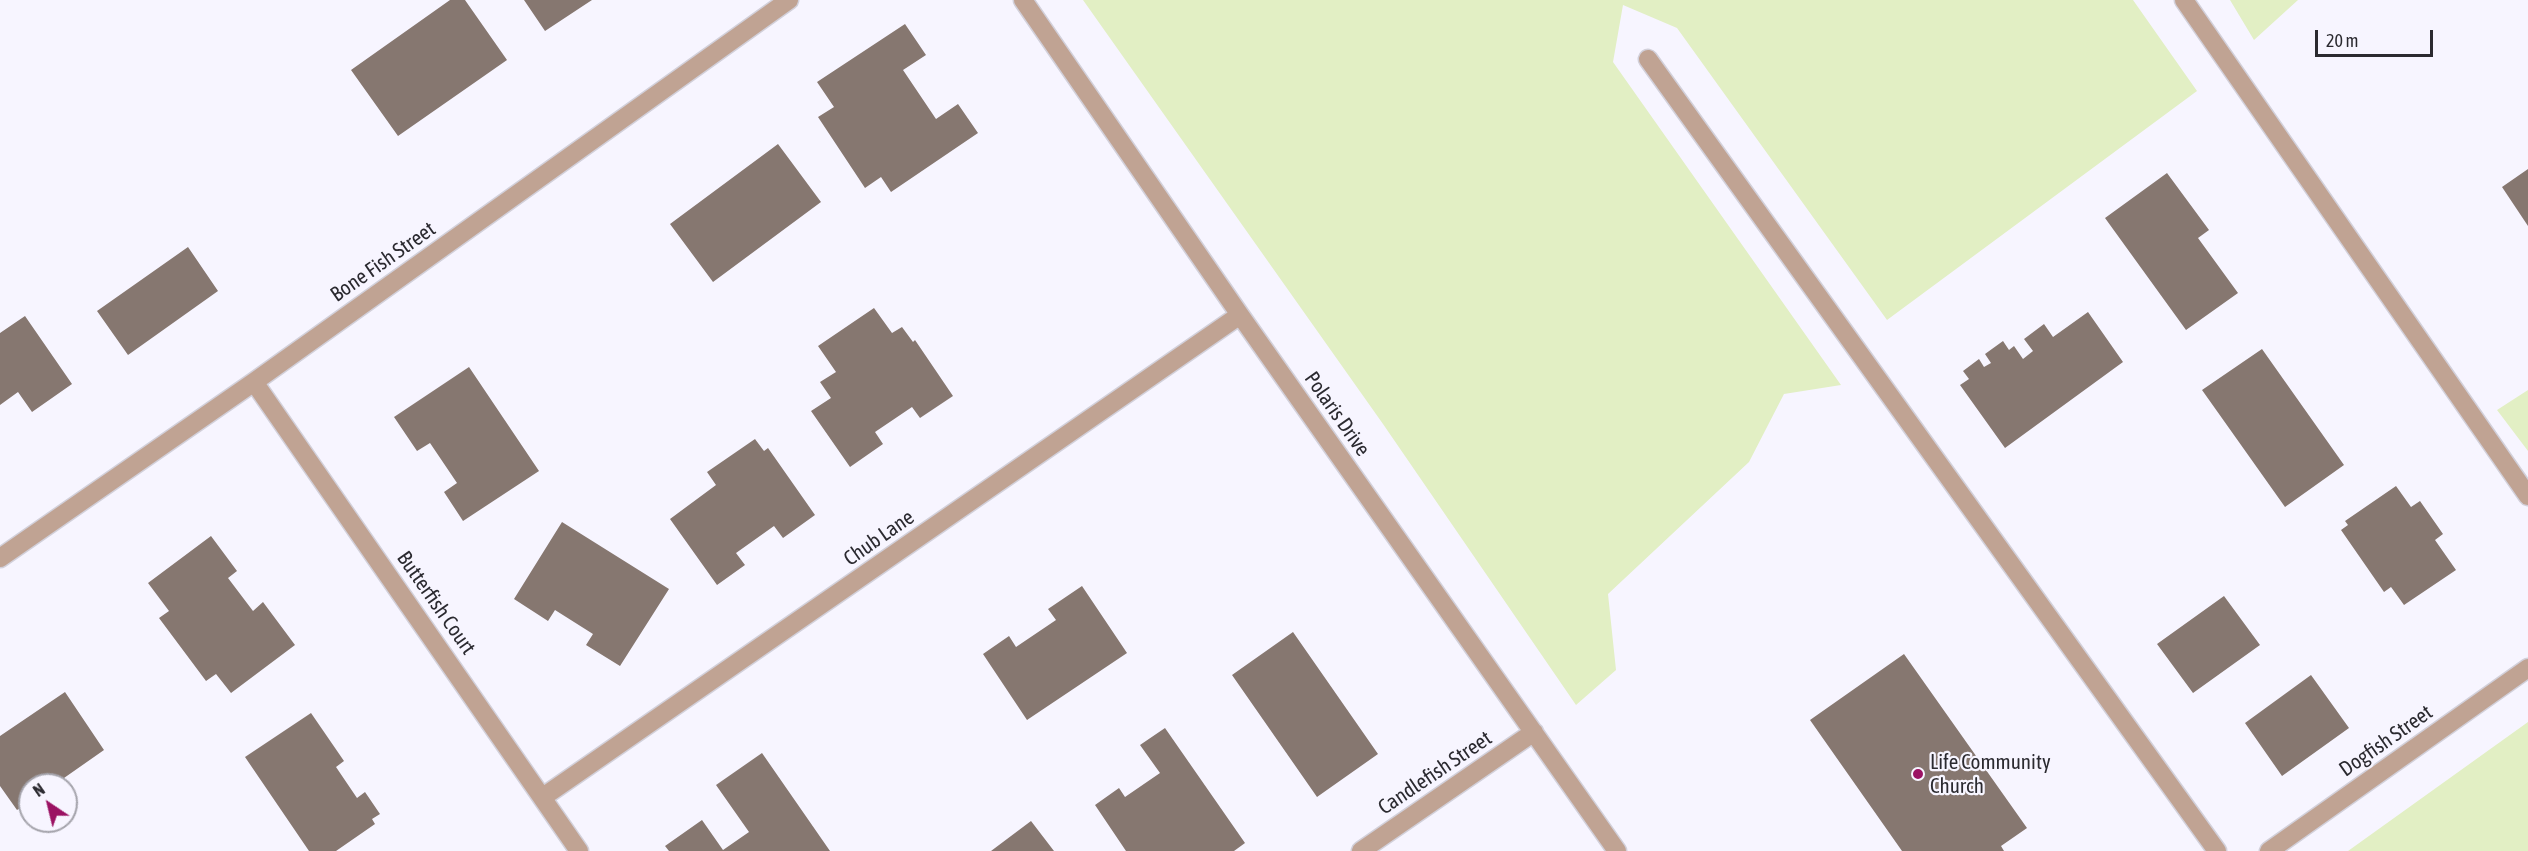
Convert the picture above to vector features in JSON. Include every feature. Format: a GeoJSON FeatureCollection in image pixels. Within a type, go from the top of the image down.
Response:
{"type":"FeatureCollection","features":[{"type":"Feature","properties":{"kind":"street","name":"Bone Fish Street"},"geometry":{"type":"LineString","coordinates":[[0,558],[254,382],[789,0]]}},
{"type":"Feature","properties":{"kind":"street","name":"Polaris Drive"},"geometry":{"type":"LineString","coordinates":[[1023,0],[1240,315],[1617,851]]}},
{"type":"Feature","properties":{"kind":"street"},"geometry":{"type":"LineString","coordinates":[[2184,0],[2528,496]]}},
{"type":"Feature","properties":{"kind":"street"},"geometry":{"type":"LineString","coordinates":[[1648,59],[2217,851]]}},
{"type":"Feature","properties":{"kind":"street","name":"Chub Lane"},"geometry":{"type":"LineString","coordinates":[[543,797],[1240,315]]}},
{"type":"Feature","properties":{"kind":"street","name":"Butterfish Court"},"geometry":{"type":"LineString","coordinates":[[254,382],[579,851]]}},
{"type":"Feature","properties":{"kind":"street","name":"Dogfish Street"},"geometry":{"type":"LineString","coordinates":[[2269,851],[2528,668]]}},
{"type":"Feature","properties":{"kind":"street","name":"Candlefish Street"},"geometry":{"type":"LineString","coordinates":[[1361,851],[1534,732]]}},
{"type":"Feature","properties":{"kind":"green space"},"geometry":{"type":"Polygon","coordinates":[[[1083,0],[2133,0],[2197,91],[1887,320],[1677,28],[1623,5],[1613,62],[1841,385],[1784,394],[1749,462],[1608,594],[1616,670],[1576,705],[1383,424],[1083,0]]]}},
{"type":"Feature","properties":{"kind":"green space"},"geometry":{"type":"Polygon","coordinates":[[[2230,0],[2298,0],[2254,40],[2230,0]]]}},
{"type":"Feature","properties":{"kind":"green space"},"geometry":{"type":"Polygon","coordinates":[[[2528,390],[2528,451],[2497,410],[2528,390]]]}},
{"type":"Feature","properties":{"kind":"green space"},"geometry":{"type":"Polygon","coordinates":[[[2528,722],[2528,851],[2348,851],[2528,722]]]}},
{"type":"Feature","properties":{"kind":"building"},"geometry":{"type":"Polygon","coordinates":[[[450,0],[465,0],[507,60],[398,136],[351,70],[450,0]]]}},
{"type":"Feature","properties":{"kind":"building"},"geometry":{"type":"Polygon","coordinates":[[[524,0],[592,0],[545,31],[524,0]]]}},
{"type":"Feature","properties":{"kind":"building"},"geometry":{"type":"Polygon","coordinates":[[[905,24],[926,55],[903,70],[936,119],[958,104],[978,133],[891,192],[881,177],[865,188],[818,117],[834,107],[817,82],[905,24]]]}},
{"type":"Feature","properties":{"kind":"building"},"geometry":{"type":"Polygon","coordinates":[[[778,144],[821,202],[713,282],[670,224],[778,144]]]}},
{"type":"Feature","properties":{"kind":"building"},"geometry":{"type":"Polygon","coordinates":[[[2528,169],[2528,226],[2502,187],[2528,169]]]}},
{"type":"Feature","properties":{"kind":"building"},"geometry":{"type":"Polygon","coordinates":[[[2167,173],[2209,230],[2198,238],[2238,293],[2186,330],[2105,218],[2167,173]]]}},
{"type":"Feature","properties":{"kind":"building"},"geometry":{"type":"Polygon","coordinates":[[[188,247],[218,291],[128,355],[97,311],[188,247]]]}},
{"type":"Feature","properties":{"kind":"building"},"geometry":{"type":"Polygon","coordinates":[[[874,308],[892,333],[902,327],[913,342],[915,340],[953,396],[920,418],[912,407],[875,432],[883,444],[850,467],[811,411],[831,398],[820,382],[836,372],[818,346],[874,308]]]}},
{"type":"Feature","properties":{"kind":"building"},"geometry":{"type":"Polygon","coordinates":[[[2088,312],[2123,362],[2005,448],[1960,385],[1969,379],[1963,371],[1979,359],[1984,367],[1991,363],[1985,354],[2003,341],[2009,350],[2014,346],[2023,359],[2033,351],[2024,339],[2044,324],[2053,337],[2088,312]]]}},
{"type":"Feature","properties":{"kind":"building"},"geometry":{"type":"Polygon","coordinates":[[[25,316],[72,384],[32,412],[18,392],[0,405],[0,333],[25,316]]]}},
{"type":"Feature","properties":{"kind":"building"},"geometry":{"type":"Polygon","coordinates":[[[2262,349],[2344,465],[2285,507],[2202,390],[2262,349]]]}},
{"type":"Feature","properties":{"kind":"building"},"geometry":{"type":"Polygon","coordinates":[[[469,367],[539,471],[463,521],[444,492],[457,483],[430,443],[417,451],[394,417],[469,367]]]}},
{"type":"Feature","properties":{"kind":"building"},"geometry":{"type":"Polygon","coordinates":[[[755,439],[764,451],[768,448],[815,515],[783,538],[774,526],[736,553],[745,565],[717,585],[670,519],[716,485],[707,472],[755,439]]]}},
{"type":"Feature","properties":{"kind":"building"},"geometry":{"type":"Polygon","coordinates":[[[2396,486],[2411,507],[2420,501],[2443,534],[2435,540],[2456,570],[2404,605],[2391,587],[2384,592],[2341,530],[2348,525],[2345,521],[2396,486]]]}},
{"type":"Feature","properties":{"kind":"building"},"geometry":{"type":"Polygon","coordinates":[[[562,522],[669,589],[620,666],[586,645],[593,634],[555,610],[548,621],[514,599],[562,522]]]}},
{"type":"Feature","properties":{"kind":"building"},"geometry":{"type":"Polygon","coordinates":[[[211,536],[237,571],[228,578],[253,611],[263,602],[295,645],[231,693],[216,674],[206,681],[159,618],[169,611],[148,583],[211,536]]]}},
{"type":"Feature","properties":{"kind":"building"},"geometry":{"type":"Polygon","coordinates":[[[1082,586],[1127,653],[1027,720],[983,654],[1009,636],[1016,647],[1056,620],[1048,609],[1082,586]]]}},
{"type":"Feature","properties":{"kind":"building"},"geometry":{"type":"Polygon","coordinates":[[[2224,596],[2260,645],[2193,693],[2157,644],[2224,596]]]}},
{"type":"Feature","properties":{"kind":"building"},"geometry":{"type":"Polygon","coordinates":[[[1293,632],[1378,754],[1317,797],[1232,675],[1293,632]]]}},
{"type":"Feature","properties":{"kind":"building","name":"Life Community Church"},"geometry":{"type":"Polygon","coordinates":[[[1904,654],[2027,828],[2001,846],[2004,851],[1902,851],[1810,720],[1904,654]]]}},
{"type":"Feature","properties":{"kind":"building"},"geometry":{"type":"Polygon","coordinates":[[[2311,675],[2349,728],[2282,776],[2245,723],[2311,675]]]}},
{"type":"Feature","properties":{"kind":"building"},"geometry":{"type":"Polygon","coordinates":[[[65,692],[104,750],[71,773],[18,773],[17,810],[0,786],[0,736],[65,692]]]}},
{"type":"Feature","properties":{"kind":"building"},"geometry":{"type":"Polygon","coordinates":[[[311,713],[344,761],[336,767],[357,798],[365,792],[380,814],[372,819],[375,824],[336,851],[309,851],[245,757],[311,713]]]}},
{"type":"Feature","properties":{"kind":"building"},"geometry":{"type":"Polygon","coordinates":[[[1165,728],[1245,843],[1234,851],[1126,851],[1095,805],[1119,788],[1125,797],[1160,773],[1140,745],[1165,728]]]}},
{"type":"Feature","properties":{"kind":"building"},"geometry":{"type":"Polygon","coordinates":[[[762,753],[830,851],[669,851],[665,846],[702,820],[723,850],[749,832],[716,785],[762,753]]]}},
{"type":"Feature","properties":{"kind":"building"},"geometry":{"type":"Polygon","coordinates":[[[1031,821],[1054,851],[991,851],[1031,821]]]}},
{"type":"Feature","properties":{"kind":"place","name":"Life Community Church"},"geometry":{"type":"Point","coordinates":[1918,774]}}]}
